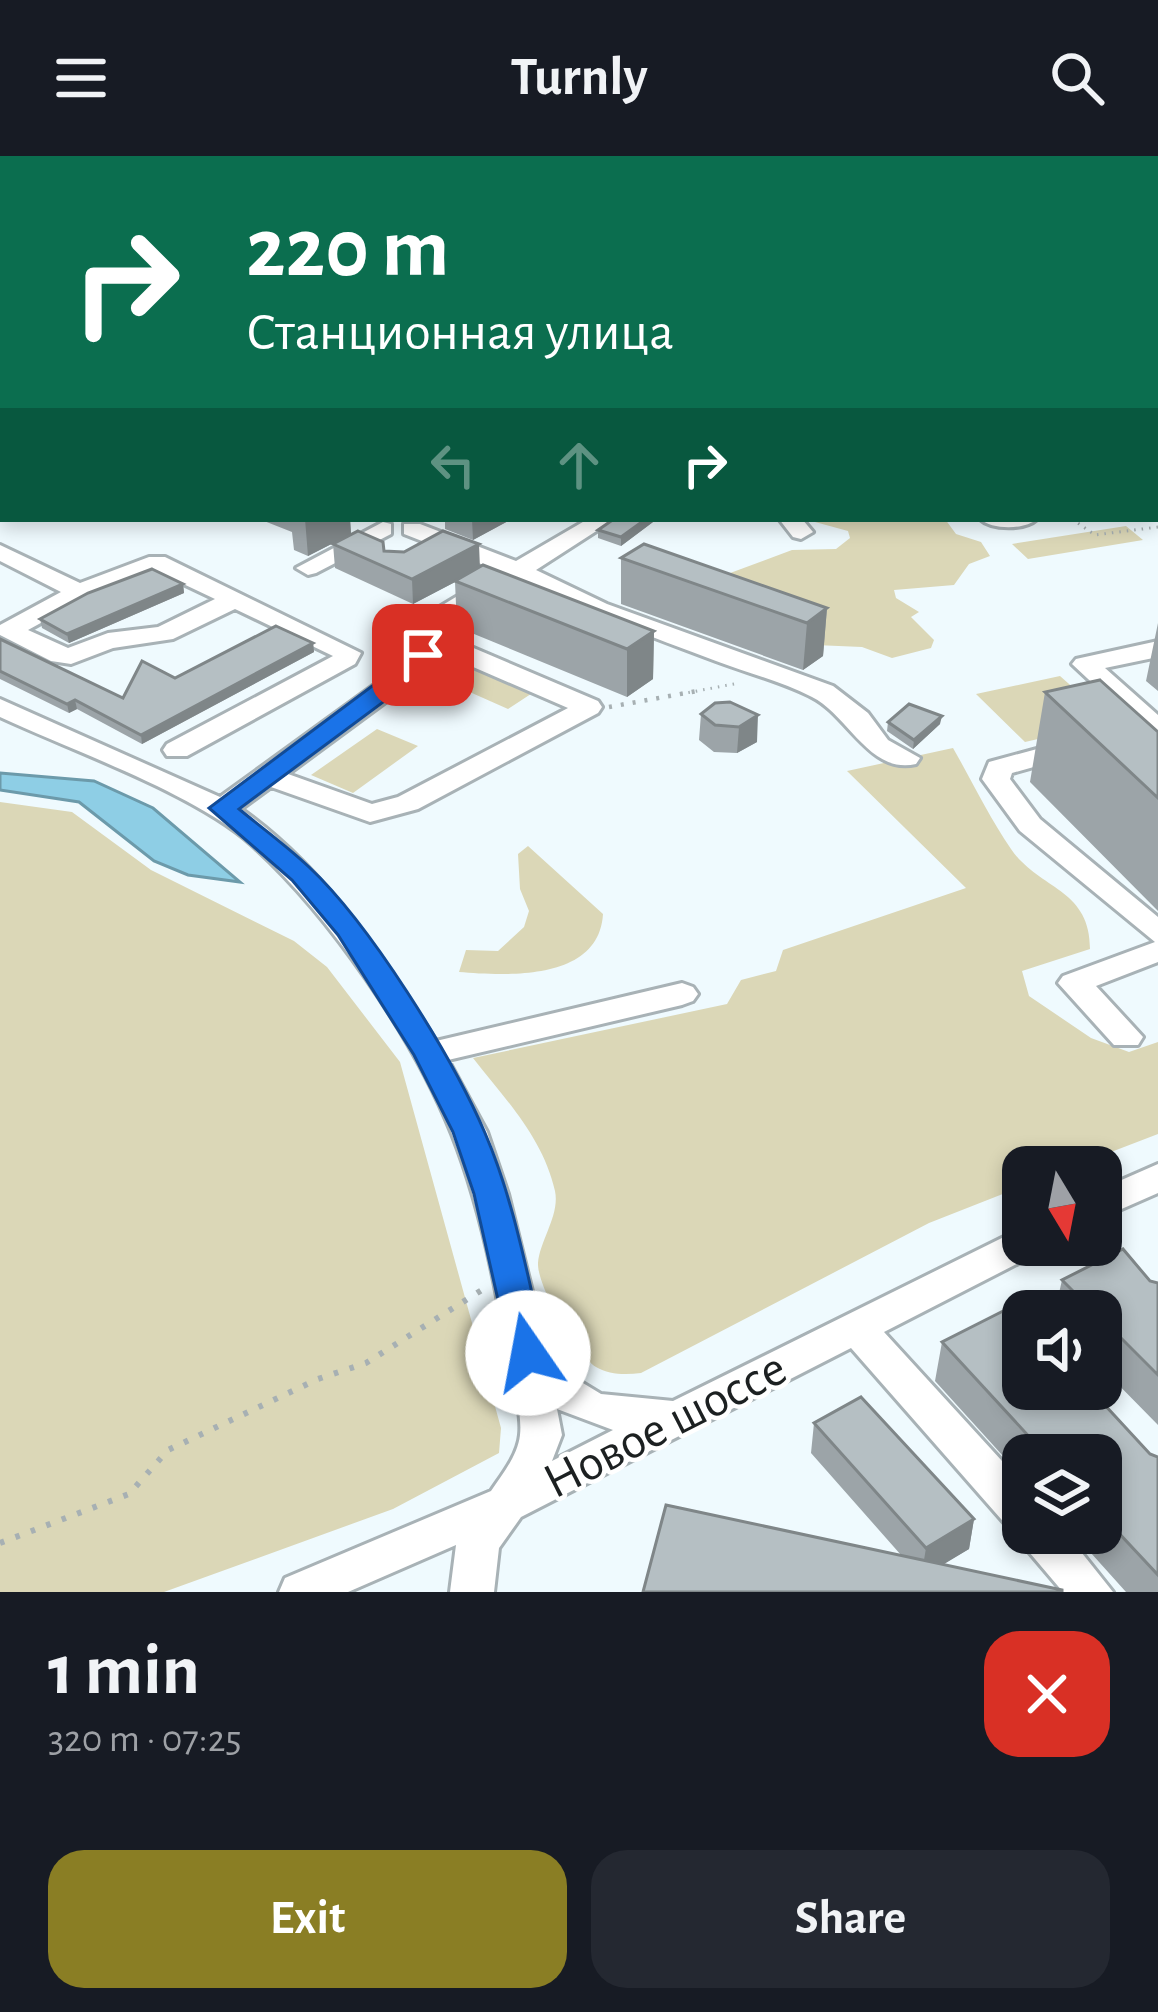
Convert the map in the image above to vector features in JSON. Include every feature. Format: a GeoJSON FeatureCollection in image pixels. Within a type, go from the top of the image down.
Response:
{"type":"FeatureCollection","features":[{"type":"Feature","properties":{"kind":"street"},"geometry":{"type":"LineString","coordinates":[[365,522],[383,529]]}},
{"type":"Feature","properties":{"kind":"street"},"geometry":{"type":"LineString","coordinates":[[222,808],[409,672],[440,617],[599,522]]}},
{"type":"Feature","properties":{"kind":"street"},"geometry":{"type":"LineString","coordinates":[[308,568],[383,529],[420,524],[443,541],[598,609],[824,692],[858,718],[878,746],[906,758]]}},
{"type":"Feature","properties":{"kind":"street"},"geometry":{"type":"LineString","coordinates":[[412,558],[443,541]]}},
{"type":"Feature","properties":{"kind":"street"},"geometry":{"type":"LineString","coordinates":[[0,552],[79,592]]}},
{"type":"Feature","properties":{"kind":"street"},"geometry":{"type":"LineString","coordinates":[[177,750],[346,659],[348,653],[235,599],[157,562],[79,592],[9,629],[60,656],[71,656],[108,641],[164,634],[235,599]]}},
{"type":"Feature","properties":{"kind":"street"},"geometry":{"type":"LineString","coordinates":[[431,639],[589,707]]}},
{"type":"Feature","properties":{"kind":"street"},"geometry":{"type":"LineString","coordinates":[[1158,649],[1085,664],[1158,730]]}},
{"type":"Feature","properties":{"kind":"street"},"geometry":{"type":"LineString","coordinates":[[0,707],[222,808],[301,874],[349,930],[428,1054],[469,1132],[510,1272],[541,1435],[539,1450],[478,1543],[472,1592]]}},
{"type":"Feature","properties":{"kind":"street"},"geometry":{"type":"LineString","coordinates":[[265,776],[370,813],[408,803],[589,707]]}},
{"type":"Feature","properties":{"kind":"street"},"geometry":{"type":"LineString","coordinates":[[1158,730],[1011,761],[999,768],[995,779],[1030,825],[1158,934]]}},
{"type":"Feature","properties":{"kind":"street"},"geometry":{"type":"LineString","coordinates":[[1126,1037],[1074,983],[1158,951]]}},
{"type":"Feature","properties":{"kind":"street"},"geometry":{"type":"LineString","coordinates":[[428,1054],[682,994]]}},
{"type":"Feature","properties":{"kind":"street"},"geometry":{"type":"LineString","coordinates":[[1122,1195],[1158,1177]]}},
{"type":"Feature","properties":{"kind":"street","name":"Новое шоссе"},"geometry":{"type":"LineString","coordinates":[[301,1592],[503,1504],[1002,1254]]}},
{"type":"Feature","properties":{"kind":"street"},"geometry":{"type":"LineString","coordinates":[[855,1326],[1002,1490]]}},
{"type":"Feature","properties":{"kind":"street"},"geometry":{"type":"LineString","coordinates":[[528,1353],[548,1383],[600,1413],[634,1418],[684,1413]]}},
{"type":"Feature","properties":{"kind":"street"},"geometry":{"type":"LineString","coordinates":[[539,1450],[562,1465],[578,1467]]}},
{"type":"Feature","properties":{"kind":"street"},"geometry":{"type":"LineString","coordinates":[[1058,1554],[1091,1592]]}},
{"type":"Feature","properties":{"kind":"path"},"geometry":{"type":"LineString","coordinates":[[1076,522],[1095,535],[1158,526]]}},
{"type":"Feature","properties":{"kind":"path"},"geometry":{"type":"LineString","coordinates":[[589,707],[626,707],[682,691],[781,678]]}},
{"type":"Feature","properties":{"kind":"path"},"geometry":{"type":"LineString","coordinates":[[0,1544],[129,1494],[168,1450],[318,1379],[366,1363],[510,1272]]}},
{"type":"Feature","properties":{"kind":"shaded area"},"geometry":{"type":"Polygon","coordinates":[[[815,522],[947,522],[956,534],[981,542],[990,556],[969,564],[954,585],[894,590],[896,598],[919,612],[911,617],[934,640],[931,648],[892,658],[862,647],[815,645],[695,586],[792,550],[836,549],[850,538],[848,531],[815,522]]]}},
{"type":"Feature","properties":{"kind":"shaded area"},"geometry":{"type":"Polygon","coordinates":[[[1126,526],[1143,540],[1028,559],[1012,544],[1126,526]]]}},
{"type":"Feature","properties":{"kind":"shaded area"},"geometry":{"type":"Polygon","coordinates":[[[468,660],[537,690],[508,709],[438,678],[468,660]]]}},
{"type":"Feature","properties":{"kind":"shaded area"},"geometry":{"type":"Polygon","coordinates":[[[1060,676],[1112,722],[1025,742],[976,694],[1060,676]]]}},
{"type":"Feature","properties":{"kind":"shaded area"},"geometry":{"type":"Polygon","coordinates":[[[377,729],[418,746],[353,793],[311,775],[377,729]]]}},
{"type":"Feature","properties":{"kind":"shaded area"},"geometry":{"type":"Polygon","coordinates":[[[953,748],[1011,849],[1072,901],[1088,929],[1090,949],[1022,971],[1029,996],[1091,1038],[1129,1052],[1158,1042],[1158,1134],[1122,1148],[1002,1146],[1002,1194],[929,1223],[641,1373],[606,1372],[588,1360],[569,1334],[539,1274],[556,1200],[542,1154],[522,1120],[473,1058],[727,1004],[741,980],[776,971],[783,950],[966,888],[847,771],[953,748]]]}},
{"type":"Feature","properties":{"kind":"shaded area"},"geometry":{"type":"Polygon","coordinates":[[[0,802],[72,812],[151,870],[294,941],[327,967],[400,1062],[501,1428],[499,1453],[393,1509],[164,1592],[0,1592],[0,802]]]}},
{"type":"Feature","properties":{"kind":"shaded area"},"geometry":{"type":"Polygon","coordinates":[[[528,846],[603,914],[598,936],[586,952],[548,970],[459,972],[466,950],[498,951],[524,927],[529,911],[520,889],[518,854],[528,846]]]}},
{"type":"Feature","properties":{"kind":"water"},"geometry":{"type":"Polygon","coordinates":[[[0,773],[94,781],[153,808],[240,882],[188,875],[154,861],[79,802],[0,790],[0,773]]]}},
{"type":"Feature","properties":{"kind":"building"},"geometry":{"type":"Polygon","coordinates":[[[610,522],[642,522],[621,537],[598,530],[610,522]]]}},
{"type":"Feature","properties":{"kind":"building"},"geometry":{"type":"Polygon","coordinates":[[[358,531],[383,542],[384,551],[404,552],[443,531],[479,544],[412,579],[333,544],[358,531]]]}},
{"type":"Feature","properties":{"kind":"building"},"geometry":{"type":"Polygon","coordinates":[[[644,544],[827,608],[807,623],[621,558],[644,544]]]}},
{"type":"Feature","properties":{"kind":"building"},"geometry":{"type":"Polygon","coordinates":[[[483,565],[654,631],[627,649],[455,581],[483,565]]]}},
{"type":"Feature","properties":{"kind":"building"},"geometry":{"type":"Polygon","coordinates":[[[152,569],[183,584],[67,634],[40,619],[88,593],[152,569]]]}},
{"type":"Feature","properties":{"kind":"building"},"geometry":{"type":"Polygon","coordinates":[[[276,626],[313,643],[141,735],[75,700],[67,704],[0,671],[0,639],[123,698],[142,661],[175,678],[276,626]]]}},
{"type":"Feature","properties":{"kind":"building"},"geometry":{"type":"Polygon","coordinates":[[[1100,680],[1158,732],[1158,798],[1045,692],[1100,680]]]}},
{"type":"Feature","properties":{"kind":"building"},"geometry":{"type":"Polygon","coordinates":[[[730,702],[758,715],[739,727],[715,725],[701,714],[715,703],[730,702]]]}},
{"type":"Feature","properties":{"kind":"building"},"geometry":{"type":"Polygon","coordinates":[[[909,704],[942,716],[914,740],[888,722],[909,704]]]}},
{"type":"Feature","properties":{"kind":"building"},"geometry":{"type":"Polygon","coordinates":[[[1122,1250],[1150,1281],[1158,1283],[1158,1375],[1122,1339],[1122,1290],[1072,1290],[1062,1280],[1090,1266],[1122,1266],[1122,1250]]]}},
{"type":"Feature","properties":{"kind":"building"},"geometry":{"type":"Polygon","coordinates":[[[1002,1312],[1002,1407],[942,1342],[1002,1312]]]}},
{"type":"Feature","properties":{"kind":"building"},"geometry":{"type":"Polygon","coordinates":[[[861,1397],[974,1519],[926,1548],[814,1423],[861,1397]]]}},
{"type":"Feature","properties":{"kind":"building"},"geometry":{"type":"Polygon","coordinates":[[[1005,1410],[1109,1410],[1158,1457],[1158,1575],[1122,1536],[1122,1434],[1027,1434],[1005,1410]]]}},
{"type":"Feature","properties":{"kind":"building"},"geometry":{"type":"Polygon","coordinates":[[[666,1505],[1062,1590],[1062,1592],[643,1592],[666,1505]]]}},
{"type":"Feature","properties":{"kind":"route"},"geometry":{"type":"LineString","coordinates":[[423,655],[409,672],[222,808],[301,874],[349,930],[428,1054],[469,1132],[490,1194],[528,1353]]}}]}
